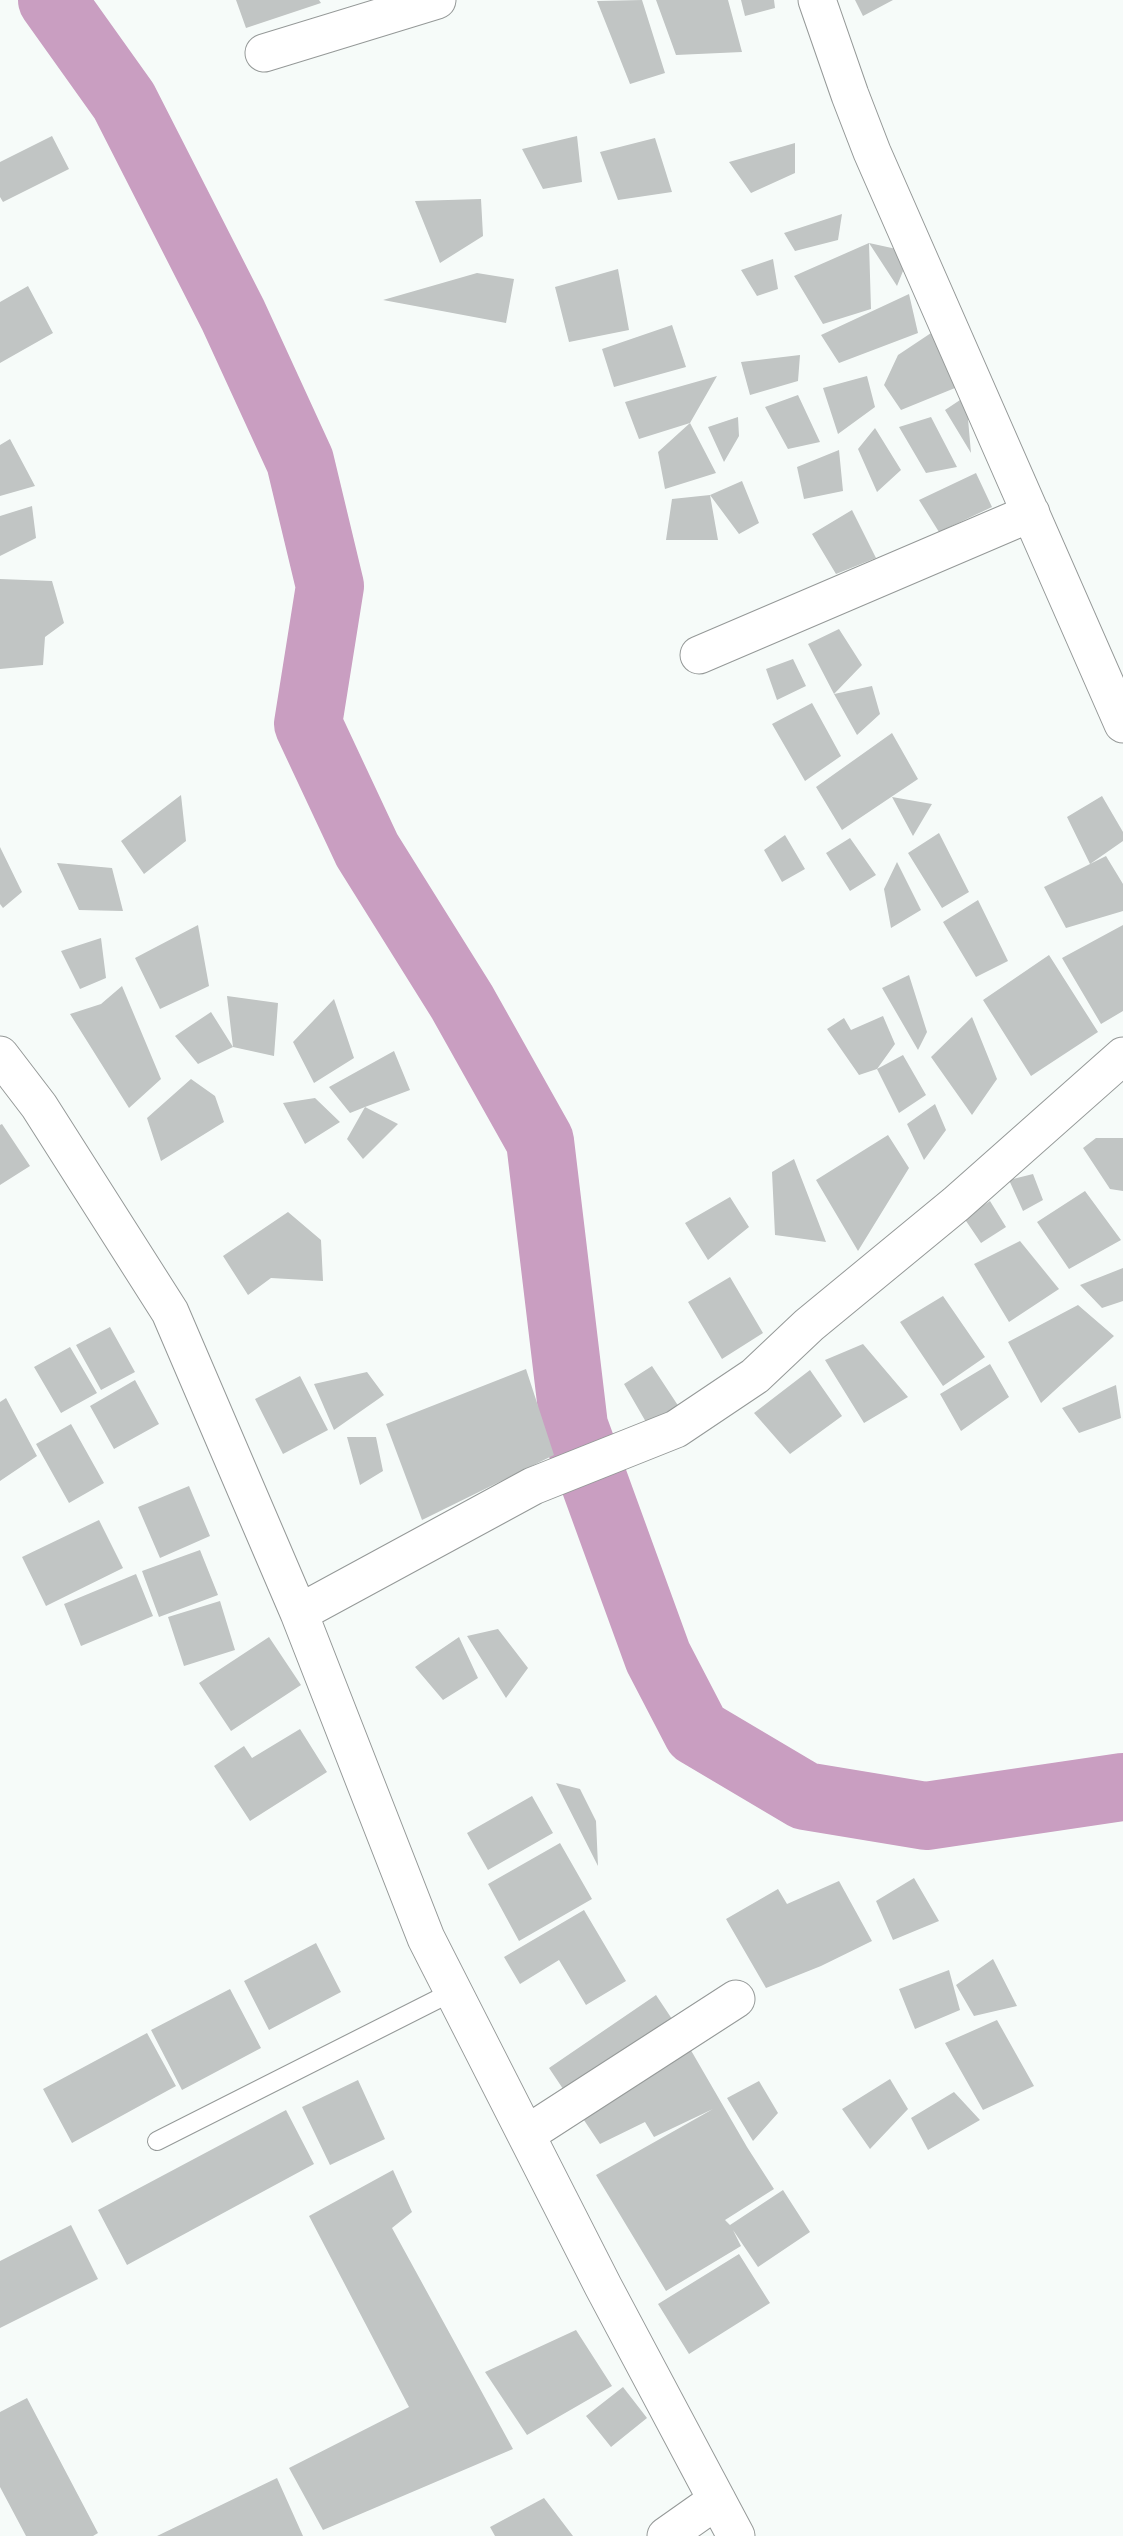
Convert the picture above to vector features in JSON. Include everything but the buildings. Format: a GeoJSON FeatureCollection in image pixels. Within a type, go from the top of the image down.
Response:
{"type":"FeatureCollection","features":[{"type":"Feature","properties":{"kind":"street"},"geometry":{"type":"LineString","coordinates":[[264,53],[438,0]]}},
{"type":"Feature","properties":{"kind":"street"},"geometry":{"type":"LineString","coordinates":[[817,0],[872,152],[1123,724]]}},
{"type":"Feature","properties":{"kind":"street"},"geometry":{"type":"LineString","coordinates":[[699,654],[1031,513]]}},
{"type":"Feature","properties":{"kind":"street"},"geometry":{"type":"LineString","coordinates":[[0,1055],[39,1106],[170,1312],[299,1613],[426,1938],[603,2286],[736,2536]]}},
{"type":"Feature","properties":{"kind":"street"},"geometry":{"type":"LineString","coordinates":[[299,1613],[534,1486],[676,1429],[755,1376],[809,1325],[957,1204],[1123,1056]]}},
{"type":"Feature","properties":{"kind":"street"},"geometry":{"type":"LineString","coordinates":[[527,2134],[736,1999]]}},
{"type":"Feature","properties":{"kind":"street"},"geometry":{"type":"LineString","coordinates":[[666,2536],[717,2500]]}},
{"type":"Feature","properties":{"kind":"lane"},"geometry":{"type":"LineString","coordinates":[[157,2141],[452,1992]]}},
{"type":"Feature","properties":{"kind":"waterway"},"geometry":{"type":"LineString","coordinates":[[52,0],[124,101],[233,315],[300,461],[330,586],[308,724],[367,850],[462,1002],[540,1141],[574,1426],[658,1657],[697,1732],[805,1796],[926,1816],[1123,1787]]}}]}
